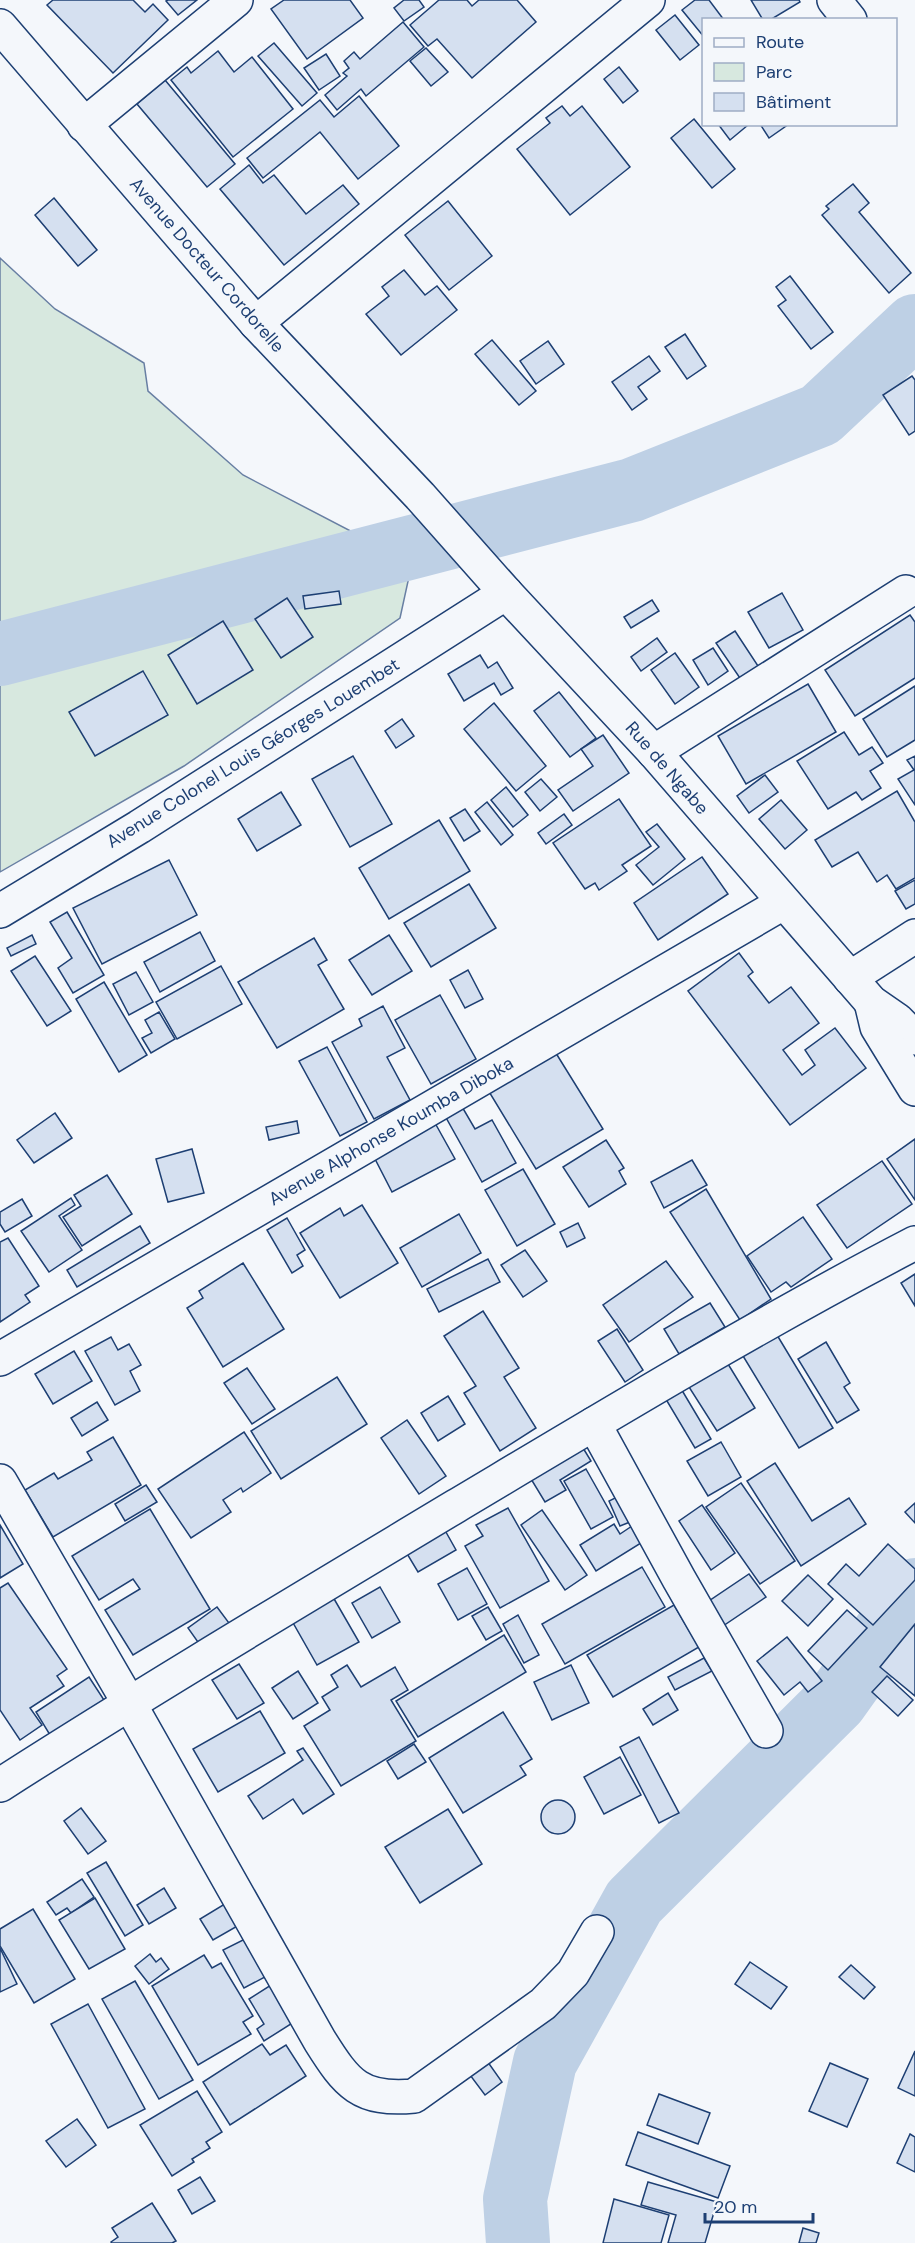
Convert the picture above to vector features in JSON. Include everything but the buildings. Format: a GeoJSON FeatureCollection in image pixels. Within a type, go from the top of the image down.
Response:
{"type":"FeatureCollection","features":[{"type":"Feature","properties":{"kind":"street"},"geometry":{"type":"LineString","coordinates":[[84,124],[236,0]]}},
{"type":"Feature","properties":{"kind":"street"},"geometry":{"type":"LineString","coordinates":[[256,323],[648,0]]}},
{"type":"Feature","properties":{"kind":"street"},"geometry":{"type":"LineString","coordinates":[[834,0],[848,18]]}},
{"type":"Feature","properties":{"kind":"street","name":"Avenue Docteur Cordorelle"},"geometry":{"type":"LineString","coordinates":[[0,26],[256,323],[420,496]]}},
{"type":"Feature","properties":{"kind":"street","name":"Rue de Ngabe"},"geometry":{"type":"LineString","coordinates":[[420,496],[506,593],[654,752],[871,1002],[897,1020],[915,1038]]}},
{"type":"Feature","properties":{"kind":"street"},"geometry":{"type":"LineString","coordinates":[[654,752],[906,592]]}},
{"type":"Feature","properties":{"kind":"street","name":"Avenue Colonel Louis Géorges Louembet"},"geometry":{"type":"LineString","coordinates":[[0,911],[139,827],[506,593]]}},
{"type":"Feature","properties":{"kind":"street","name":"Avenue Alphonse Koumba Diboka"},"geometry":{"type":"LineString","coordinates":[[0,1359],[783,903]]}},
{"type":"Feature","properties":{"kind":"street"},"geometry":{"type":"LineString","coordinates":[[850,978],[915,936]]}},
{"type":"Feature","properties":{"kind":"street"},"geometry":{"type":"LineString","coordinates":[[871,1002],[877,1027],[915,1089]]}},
{"type":"Feature","properties":{"kind":"street"},"geometry":{"type":"LineString","coordinates":[[0,1785],[129,1703],[594,1424],[846,1278],[915,1243]]}},
{"type":"Feature","properties":{"kind":"street"},"geometry":{"type":"LineString","coordinates":[[594,1424],[766,1731]]}},
{"type":"Feature","properties":{"kind":"street"},"geometry":{"type":"LineString","coordinates":[[0,1482],[129,1703],[320,2041],[340,2072],[362,2090],[388,2098],[414,2096],[543,2004],[573,1973],[597,1932]]}},
{"type":"Feature","properties":{"kind":"green space"},"geometry":{"type":"Polygon","coordinates":[[[0,258],[55,309],[144,363],[148,391],[243,475],[412,563],[400,618],[184,766],[0,872],[0,258]]]}},
{"type":"Feature","properties":{"kind":"waterway"},"geometry":{"type":"LineString","coordinates":[[0,654],[632,490],[820,415],[915,326]]}},
{"type":"Feature","properties":{"kind":"waterway"},"geometry":{"type":"LineString","coordinates":[[518,2243],[515,2199],[545,2062],[634,1902],[836,1701],[915,1590]]}}]}
